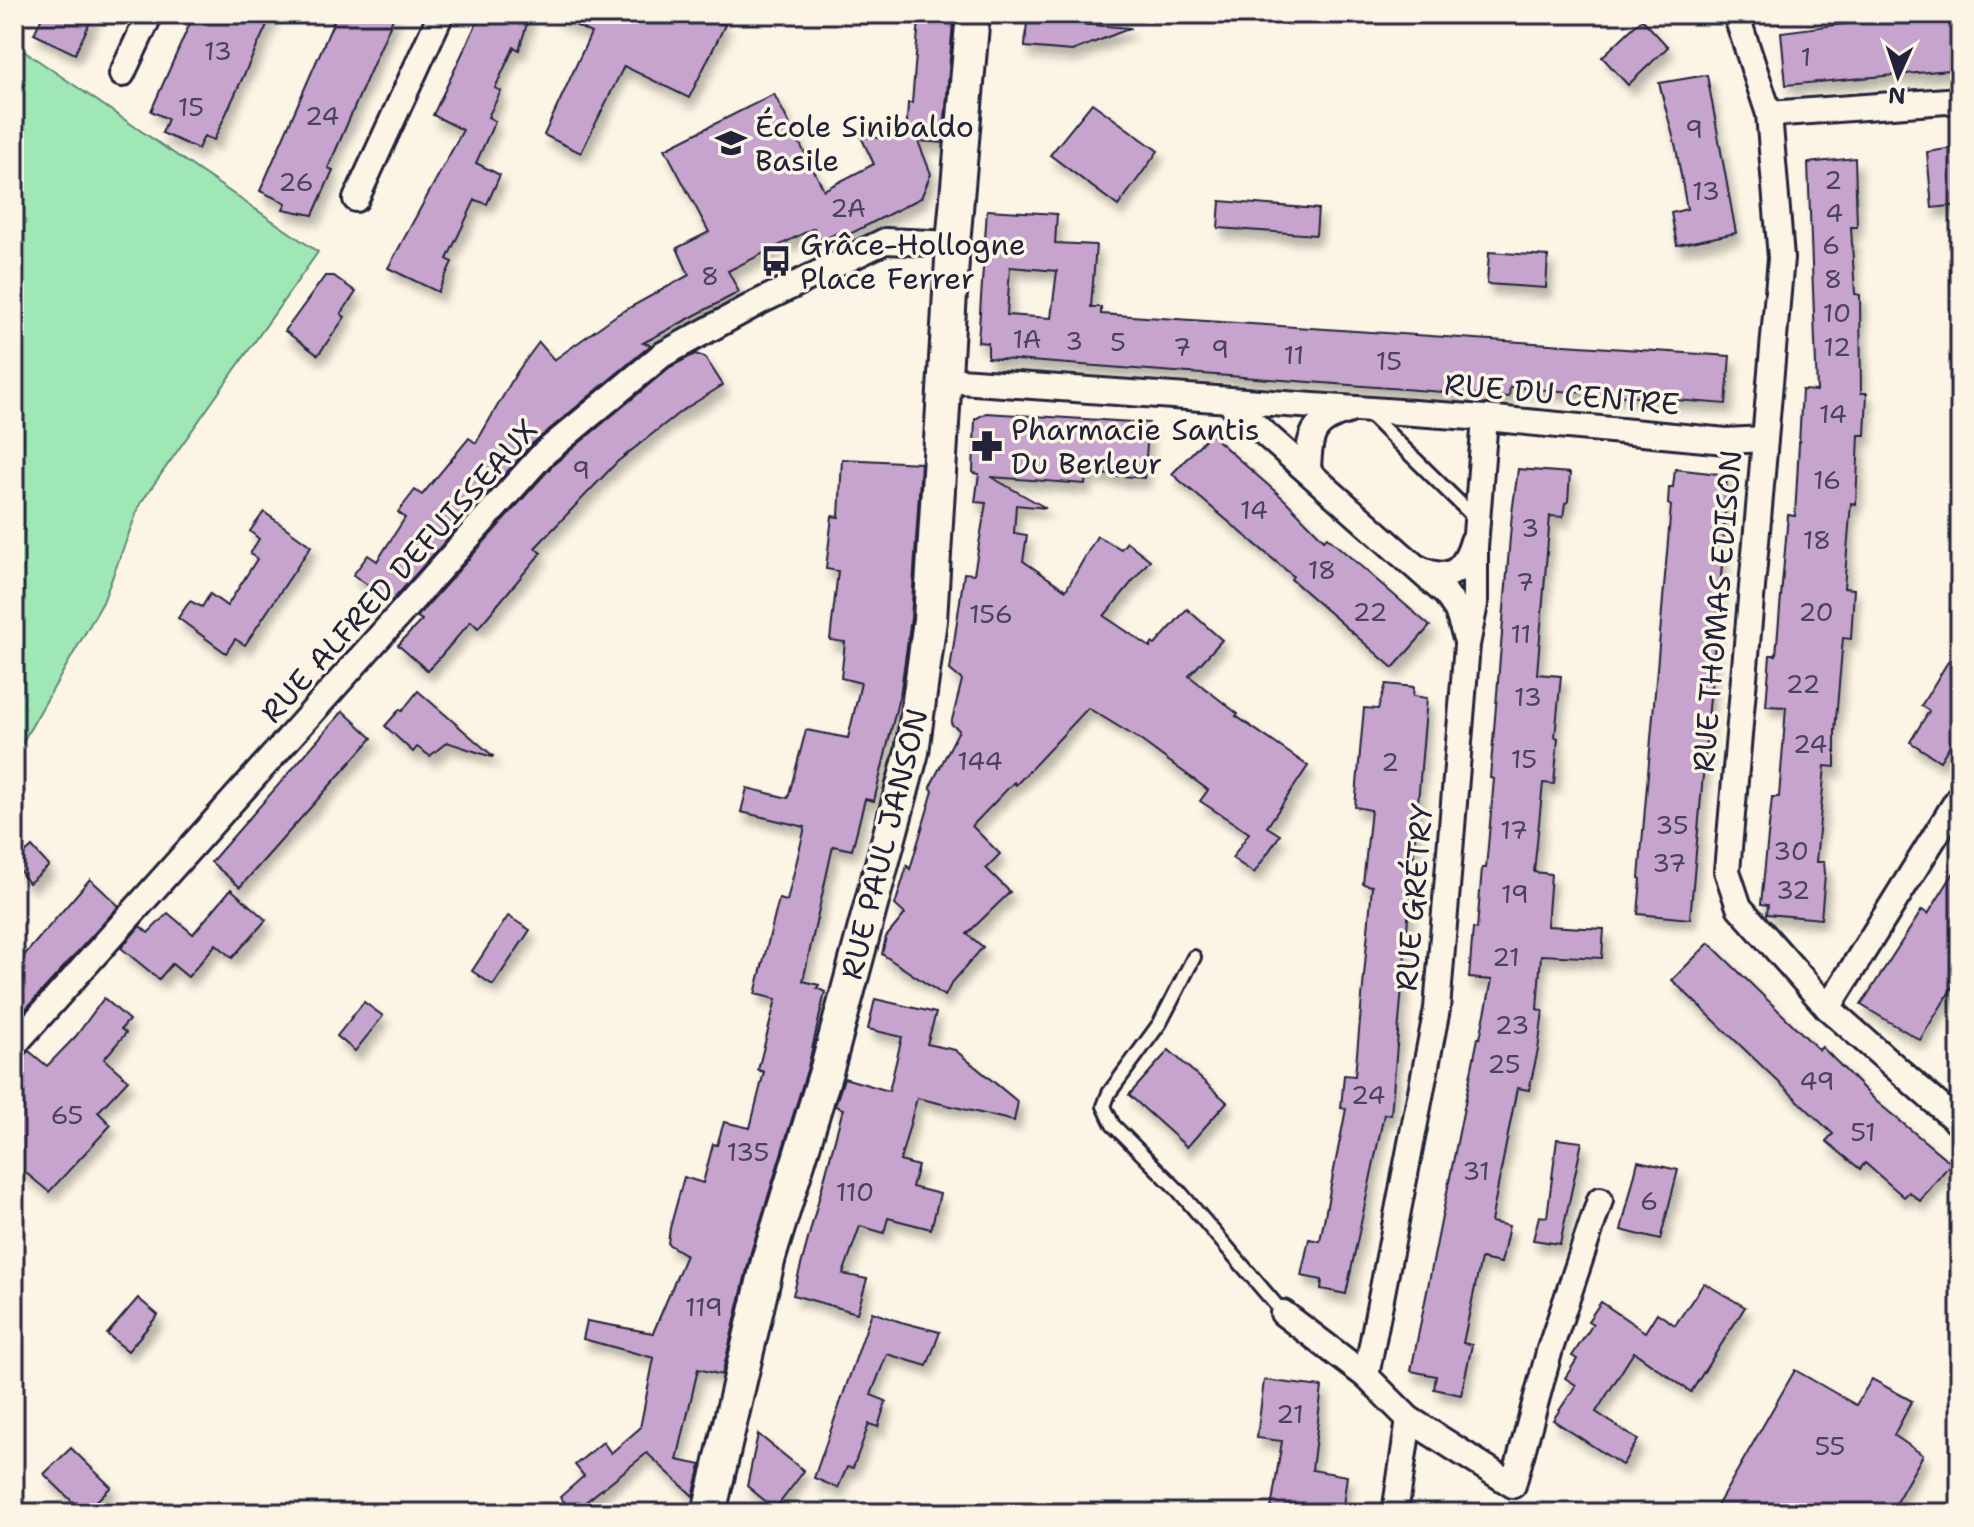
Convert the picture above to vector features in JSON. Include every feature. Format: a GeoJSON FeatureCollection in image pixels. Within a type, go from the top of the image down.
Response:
{"type":"FeatureCollection","features":[{"type":"Feature","properties":{"kind":"street"},"geometry":{"type":"LineString","coordinates":[[122,74],[150,14]]}},
{"type":"Feature","properties":{"kind":"street"},"geometry":{"type":"LineString","coordinates":[[356,199],[441,14]]}},
{"type":"Feature","properties":{"kind":"street","name":"RUE PAUL JANSON"},"geometry":{"type":"LineString","coordinates":[[709,1513],[769,1257],[828,1065],[912,752],[930,620],[953,244],[973,14]]}},
{"type":"Feature","properties":{"kind":"street","name":"RUE THOMAS EDISON"},"geometry":{"type":"LineString","coordinates":[[1736,14],[1769,114],[1781,258],[1727,871],[1739,907],[1828,1008],[1960,1124]]}},
{"type":"Feature","properties":{"kind":"street"},"geometry":{"type":"LineString","coordinates":[[1769,114],[1960,100]]}},
{"type":"Feature","properties":{"kind":"street","name":"RUE ALFRED DEFUISSEAUX"},"geometry":{"type":"LineString","coordinates":[[14,1045],[543,454],[662,355],[759,302],[885,241],[953,244]]}},
{"type":"Feature","properties":{"kind":"street","name":"RUE DU CENTRE"},"geometry":{"type":"LineString","coordinates":[[946,380],[1485,418],[1726,441],[1765,439]]}},
{"type":"Feature","properties":{"kind":"street"},"geometry":{"type":"LineString","coordinates":[[1228,401],[1453,602],[1467,645]]}},
{"type":"Feature","properties":{"kind":"street","name":"RUE DU CENTRE"},"geometry":{"type":"LineString","coordinates":[[1308,471],[1309,440],[1320,424],[1330,416],[1359,410]]}},
{"type":"Feature","properties":{"kind":"street","name":"RUE GRÉTRY"},"geometry":{"type":"LineString","coordinates":[[1366,1376],[1437,1009],[1467,645],[1476,589],[1476,525],[1485,418]]}},
{"type":"Feature","properties":{"kind":"street"},"geometry":{"type":"LineString","coordinates":[[1416,567],[1433,575],[1451,574],[1463,563],[1476,525]]}},
{"type":"Feature","properties":{"kind":"street"},"geometry":{"type":"LineString","coordinates":[[1828,1008],[1960,796]]}},
{"type":"Feature","properties":{"kind":"street"},"geometry":{"type":"LineString","coordinates":[[1283,1313],[1366,1376],[1409,1419],[1513,1485],[1550,1349],[1600,1200]]}},
{"type":"Feature","properties":{"kind":"street"},"geometry":{"type":"LineString","coordinates":[[1395,1513],[1409,1419]]}},
{"type":"Feature","properties":{"kind":"lane"},"geometry":{"type":"LineString","coordinates":[[1359,410],[1476,525]]}},
{"type":"Feature","properties":{"kind":"lane"},"geometry":{"type":"LineString","coordinates":[[1194,957],[1160,1023],[1109,1093],[1104,1106],[1113,1125],[1179,1191],[1283,1313]]}},
{"type":"Feature","properties":{"kind":"green space"},"geometry":{"type":"Polygon","coordinates":[[[14,44],[318,252],[140,504],[103,602],[14,757],[14,44]]]}},
{"type":"Feature","properties":{"kind":"building"},"geometry":{"type":"Polygon","coordinates":[[[43,14],[94,14],[75,54],[34,34],[43,14]]]}},
{"type":"Feature","properties":{"kind":"building"},"geometry":{"type":"Polygon","coordinates":[[[194,14],[272,14],[214,140],[204,136],[198,149],[162,133],[168,119],[151,111],[194,14]]]}},
{"type":"Feature","properties":{"kind":"building"},"geometry":{"type":"Polygon","coordinates":[[[337,14],[395,14],[328,168],[333,170],[313,215],[283,209],[286,203],[260,191],[337,14]]]}},
{"type":"Feature","properties":{"kind":"building"},"geometry":{"type":"Polygon","coordinates":[[[481,14],[530,14],[519,50],[514,47],[495,88],[501,91],[488,117],[495,121],[476,163],[500,175],[487,204],[475,200],[447,259],[452,262],[438,292],[388,268],[463,130],[433,115],[481,14]]]}},
{"type":"Feature","properties":{"kind":"building"},"geometry":{"type":"Polygon","coordinates":[[[553,14],[722,14],[718,22],[725,25],[689,98],[624,66],[581,153],[544,135],[591,33],[553,14]]]}},
{"type":"Feature","properties":{"kind":"building"},"geometry":{"type":"Polygon","coordinates":[[[1890,14],[1960,14],[1960,69],[1786,85],[1781,32],[1891,18],[1890,14]]]}},
{"type":"Feature","properties":{"kind":"building"},"geometry":{"type":"Polygon","coordinates":[[[919,19],[953,22],[943,143],[918,141],[931,174],[921,198],[848,235],[845,229],[821,241],[814,228],[728,271],[739,292],[643,343],[651,345],[532,444],[392,601],[353,575],[368,555],[377,561],[405,518],[398,512],[415,490],[422,495],[469,438],[476,443],[517,372],[539,342],[554,360],[618,314],[689,275],[677,248],[709,232],[665,149],[774,94],[824,190],[874,164],[861,137],[906,139],[919,19]]]}},
{"type":"Feature","properties":{"kind":"building"},"geometry":{"type":"Polygon","coordinates":[[[1642,19],[1668,47],[1628,85],[1602,57],[1642,19]]]}},
{"type":"Feature","properties":{"kind":"building"},"geometry":{"type":"Polygon","coordinates":[[[1027,20],[1131,28],[1072,51],[1025,47],[1027,20]]]}},
{"type":"Feature","properties":{"kind":"building"},"geometry":{"type":"Polygon","coordinates":[[[1707,75],[1736,233],[1677,245],[1671,213],[1687,209],[1676,148],[1659,83],[1707,75]]]}},
{"type":"Feature","properties":{"kind":"building"},"geometry":{"type":"Polygon","coordinates":[[[1092,103],[1158,151],[1118,206],[1050,155],[1092,103]]]}},
{"type":"Feature","properties":{"kind":"building"},"geometry":{"type":"Polygon","coordinates":[[[1960,147],[1960,205],[1932,208],[1927,152],[1960,147]]]}},
{"type":"Feature","properties":{"kind":"building"},"geometry":{"type":"Polygon","coordinates":[[[1855,158],[1857,227],[1851,227],[1855,294],[1860,295],[1861,393],[1867,393],[1865,435],[1859,435],[1856,504],[1851,503],[1844,588],[1854,589],[1851,639],[1843,638],[1835,767],[1825,766],[1816,862],[1824,862],[1821,919],[1767,914],[1768,905],[1761,904],[1772,797],[1779,797],[1786,707],[1766,706],[1770,655],[1776,655],[1788,515],[1795,516],[1802,390],[1817,391],[1808,163],[1855,158]]]}},
{"type":"Feature","properties":{"kind":"building"},"geometry":{"type":"Polygon","coordinates":[[[1220,201],[1318,209],[1316,235],[1218,228],[1220,201]]]}},
{"type":"Feature","properties":{"kind":"building"},"geometry":{"type":"Polygon","coordinates":[[[987,210],[1057,214],[1055,243],[1096,245],[1091,307],[1101,307],[1101,314],[1730,356],[1726,404],[1510,387],[1509,397],[988,358],[988,343],[978,342],[987,210]],[[1010,267],[1007,315],[1051,318],[1057,271],[1010,267]]]}},
{"type":"Feature","properties":{"kind":"building"},"geometry":{"type":"Polygon","coordinates":[[[1489,252],[1548,256],[1546,288],[1487,284],[1489,252]]]}},
{"type":"Feature","properties":{"kind":"building"},"geometry":{"type":"Polygon","coordinates":[[[325,276],[334,276],[356,292],[341,314],[345,317],[318,355],[285,331],[325,276]]]}},
{"type":"Feature","properties":{"kind":"building"},"geometry":{"type":"Polygon","coordinates":[[[695,354],[705,357],[723,385],[680,412],[617,462],[535,548],[541,553],[478,628],[471,621],[428,671],[398,645],[422,620],[417,617],[553,465],[670,367],[695,354]]]}},
{"type":"Feature","properties":{"kind":"building"},"geometry":{"type":"Polygon","coordinates":[[[986,413],[1149,423],[1144,478],[1087,473],[1085,484],[991,477],[1046,508],[1016,505],[1014,533],[1027,535],[1023,561],[1066,590],[1097,536],[1121,549],[1127,542],[1150,560],[1104,616],[1150,647],[1187,609],[1222,640],[1189,676],[1238,714],[1236,716],[1308,766],[1267,827],[1280,835],[1254,873],[1232,858],[1249,833],[1200,801],[1208,790],[1139,739],[1088,708],[1016,785],[1014,782],[972,826],[1000,854],[986,868],[1010,892],[967,934],[983,947],[951,984],[945,996],[882,954],[886,937],[905,914],[895,905],[907,866],[910,869],[933,791],[930,787],[959,730],[951,724],[962,680],[950,670],[964,573],[974,574],[986,503],[975,502],[979,474],[973,473],[975,419],[986,413]]]}},
{"type":"Feature","properties":{"kind":"building"},"geometry":{"type":"Polygon","coordinates":[[[1210,434],[1285,500],[1324,540],[1327,537],[1430,626],[1393,668],[1291,579],[1293,576],[1172,474],[1210,434]]]}},
{"type":"Feature","properties":{"kind":"building"},"geometry":{"type":"Polygon","coordinates":[[[842,459],[921,463],[911,618],[901,689],[874,801],[865,799],[852,850],[833,846],[803,981],[819,985],[817,988],[825,992],[808,1067],[751,1252],[722,1375],[698,1369],[677,1460],[701,1465],[693,1496],[647,1453],[573,1512],[560,1497],[584,1476],[575,1465],[603,1442],[611,1453],[640,1428],[654,1358],[583,1339],[587,1321],[653,1333],[686,1255],[668,1244],[684,1177],[703,1183],[713,1144],[717,1145],[724,1122],[750,1128],[764,1072],[758,1070],[776,999],[755,994],[779,899],[787,901],[805,827],[741,812],[747,788],[788,798],[806,730],[848,738],[861,683],[841,678],[845,642],[830,640],[838,571],[826,569],[832,516],[839,517],[842,459]]]}},
{"type":"Feature","properties":{"kind":"building"},"geometry":{"type":"Polygon","coordinates":[[[1518,469],[1570,473],[1568,502],[1565,503],[1563,517],[1550,516],[1537,674],[1561,676],[1554,784],[1543,783],[1534,872],[1551,874],[1547,926],[1604,929],[1602,958],[1541,955],[1537,1009],[1543,1011],[1538,1050],[1529,1090],[1517,1088],[1491,1222],[1509,1226],[1501,1263],[1481,1259],[1463,1343],[1472,1345],[1461,1395],[1434,1389],[1436,1376],[1411,1371],[1492,980],[1469,978],[1482,868],[1486,868],[1494,779],[1490,778],[1518,469]]]}},
{"type":"Feature","properties":{"kind":"building"},"geometry":{"type":"Polygon","coordinates":[[[1675,469],[1727,475],[1722,565],[1690,919],[1638,914],[1671,506],[1668,504],[1669,487],[1673,487],[1675,469]]]}},
{"type":"Feature","properties":{"kind":"building"},"geometry":{"type":"Polygon","coordinates":[[[264,512],[311,546],[245,645],[235,639],[226,653],[178,618],[190,601],[202,607],[210,594],[227,606],[257,559],[250,554],[259,539],[250,531],[264,512]]]}},
{"type":"Feature","properties":{"kind":"building"},"geometry":{"type":"Polygon","coordinates":[[[1960,642],[1960,729],[1940,761],[1910,742],[1929,711],[1921,706],[1960,642]]]}},
{"type":"Feature","properties":{"kind":"building"},"geometry":{"type":"Polygon","coordinates":[[[1386,684],[1414,687],[1413,696],[1427,698],[1391,1115],[1384,1114],[1346,1294],[1321,1289],[1322,1280],[1301,1276],[1309,1239],[1320,1241],[1346,1109],[1341,1108],[1344,1075],[1355,1076],[1372,886],[1363,884],[1371,810],[1355,807],[1364,708],[1378,709],[1386,684]]]}},
{"type":"Feature","properties":{"kind":"building"},"geometry":{"type":"Polygon","coordinates":[[[418,691],[493,756],[447,742],[430,756],[417,747],[413,752],[385,726],[418,691]]]}},
{"type":"Feature","properties":{"kind":"building"},"geometry":{"type":"Polygon","coordinates":[[[343,711],[372,738],[240,887],[211,862],[343,711]]]}},
{"type":"Feature","properties":{"kind":"building"},"geometry":{"type":"Polygon","coordinates":[[[32,847],[49,866],[29,883],[14,863],[32,847]]]}},
{"type":"Feature","properties":{"kind":"building"},"geometry":{"type":"Polygon","coordinates":[[[1960,863],[1960,975],[1920,1040],[1861,1005],[1922,910],[1928,914],[1960,863]]]}},
{"type":"Feature","properties":{"kind":"building"},"geometry":{"type":"Polygon","coordinates":[[[90,879],[119,906],[14,1022],[14,967],[90,879]]]}},
{"type":"Feature","properties":{"kind":"building"},"geometry":{"type":"Polygon","coordinates":[[[231,889],[266,920],[232,958],[216,944],[188,977],[172,964],[159,979],[121,948],[140,926],[148,933],[168,913],[193,934],[231,889]]]}},
{"type":"Feature","properties":{"kind":"building"},"geometry":{"type":"Polygon","coordinates":[[[508,916],[530,930],[493,985],[472,971],[508,916]]]}},
{"type":"Feature","properties":{"kind":"building"},"geometry":{"type":"Polygon","coordinates":[[[1709,943],[1819,1050],[1822,1047],[1877,1102],[1951,1163],[1920,1201],[1909,1192],[1904,1197],[1865,1163],[1860,1169],[1826,1141],[1833,1134],[1672,980],[1709,943]]]}},
{"type":"Feature","properties":{"kind":"building"},"geometry":{"type":"Polygon","coordinates":[[[104,998],[129,1020],[121,1029],[126,1033],[104,1059],[128,1080],[98,1112],[111,1125],[49,1192],[14,1163],[14,1060],[29,1051],[47,1066],[76,1036],[104,998]]]}},
{"type":"Feature","properties":{"kind":"building"},"geometry":{"type":"Polygon","coordinates":[[[875,999],[936,1013],[927,1044],[955,1050],[1018,1102],[1014,1121],[917,1098],[900,1161],[918,1166],[912,1187],[940,1194],[931,1229],[888,1218],[884,1233],[860,1226],[843,1274],[867,1279],[857,1313],[793,1295],[843,1109],[835,1106],[844,1078],[889,1091],[902,1037],[868,1029],[875,999]]]}},
{"type":"Feature","properties":{"kind":"building"},"geometry":{"type":"Polygon","coordinates":[[[364,1002],[383,1016],[355,1051],[337,1036],[364,1002]]]}},
{"type":"Feature","properties":{"kind":"building"},"geometry":{"type":"Polygon","coordinates":[[[1169,1050],[1227,1102],[1187,1147],[1129,1095],[1169,1050]]]}},
{"type":"Feature","properties":{"kind":"building"},"geometry":{"type":"Polygon","coordinates":[[[1557,1139],[1582,1142],[1560,1244],[1533,1240],[1539,1216],[1547,1217],[1557,1139]]]}},
{"type":"Feature","properties":{"kind":"building"},"geometry":{"type":"Polygon","coordinates":[[[1638,1161],[1678,1170],[1660,1240],[1621,1230],[1638,1161]]]}},
{"type":"Feature","properties":{"kind":"building"},"geometry":{"type":"Polygon","coordinates":[[[1704,1283],[1745,1307],[1691,1392],[1634,1352],[1596,1412],[1638,1440],[1622,1465],[1553,1420],[1576,1385],[1565,1378],[1577,1359],[1572,1356],[1593,1324],[1588,1321],[1601,1302],[1645,1332],[1657,1313],[1675,1325],[1704,1283]]]}},
{"type":"Feature","properties":{"kind":"building"},"geometry":{"type":"Polygon","coordinates":[[[138,1298],[158,1315],[128,1351],[107,1334],[138,1298]]]}},
{"type":"Feature","properties":{"kind":"building"},"geometry":{"type":"Polygon","coordinates":[[[872,1312],[940,1332],[927,1366],[887,1354],[871,1395],[886,1401],[878,1427],[869,1424],[853,1468],[847,1467],[838,1488],[814,1478],[872,1312]]]}},
{"type":"Feature","properties":{"kind":"building"},"geometry":{"type":"Polygon","coordinates":[[[1795,1370],[1856,1405],[1872,1379],[1912,1401],[1894,1435],[1923,1455],[1890,1513],[1713,1513],[1795,1370]]]}},
{"type":"Feature","properties":{"kind":"building"},"geometry":{"type":"Polygon","coordinates":[[[1264,1380],[1322,1387],[1312,1470],[1347,1476],[1342,1513],[1271,1509],[1282,1441],[1257,1438],[1264,1380]]]}},
{"type":"Feature","properties":{"kind":"building"},"geometry":{"type":"Polygon","coordinates":[[[758,1434],[804,1471],[775,1509],[747,1486],[758,1434]]]}},
{"type":"Feature","properties":{"kind":"building"},"geometry":{"type":"Polygon","coordinates":[[[71,1448],[111,1487],[84,1513],[44,1474],[71,1448]]]}},
{"type":"Feature","properties":{"kind":"place","name":"École Sinibaldo Basile"},"geometry":{"type":"Point","coordinates":[731,143]}},
{"type":"Feature","properties":{"kind":"place","name":"Grâce-Hollogne Place Ferrer"},"geometry":{"type":"Point","coordinates":[776,261]}},
{"type":"Feature","properties":{"kind":"place","name":"Pharmacie Santis Du Berleur"},"geometry":{"type":"Point","coordinates":[987,446]}}]}
